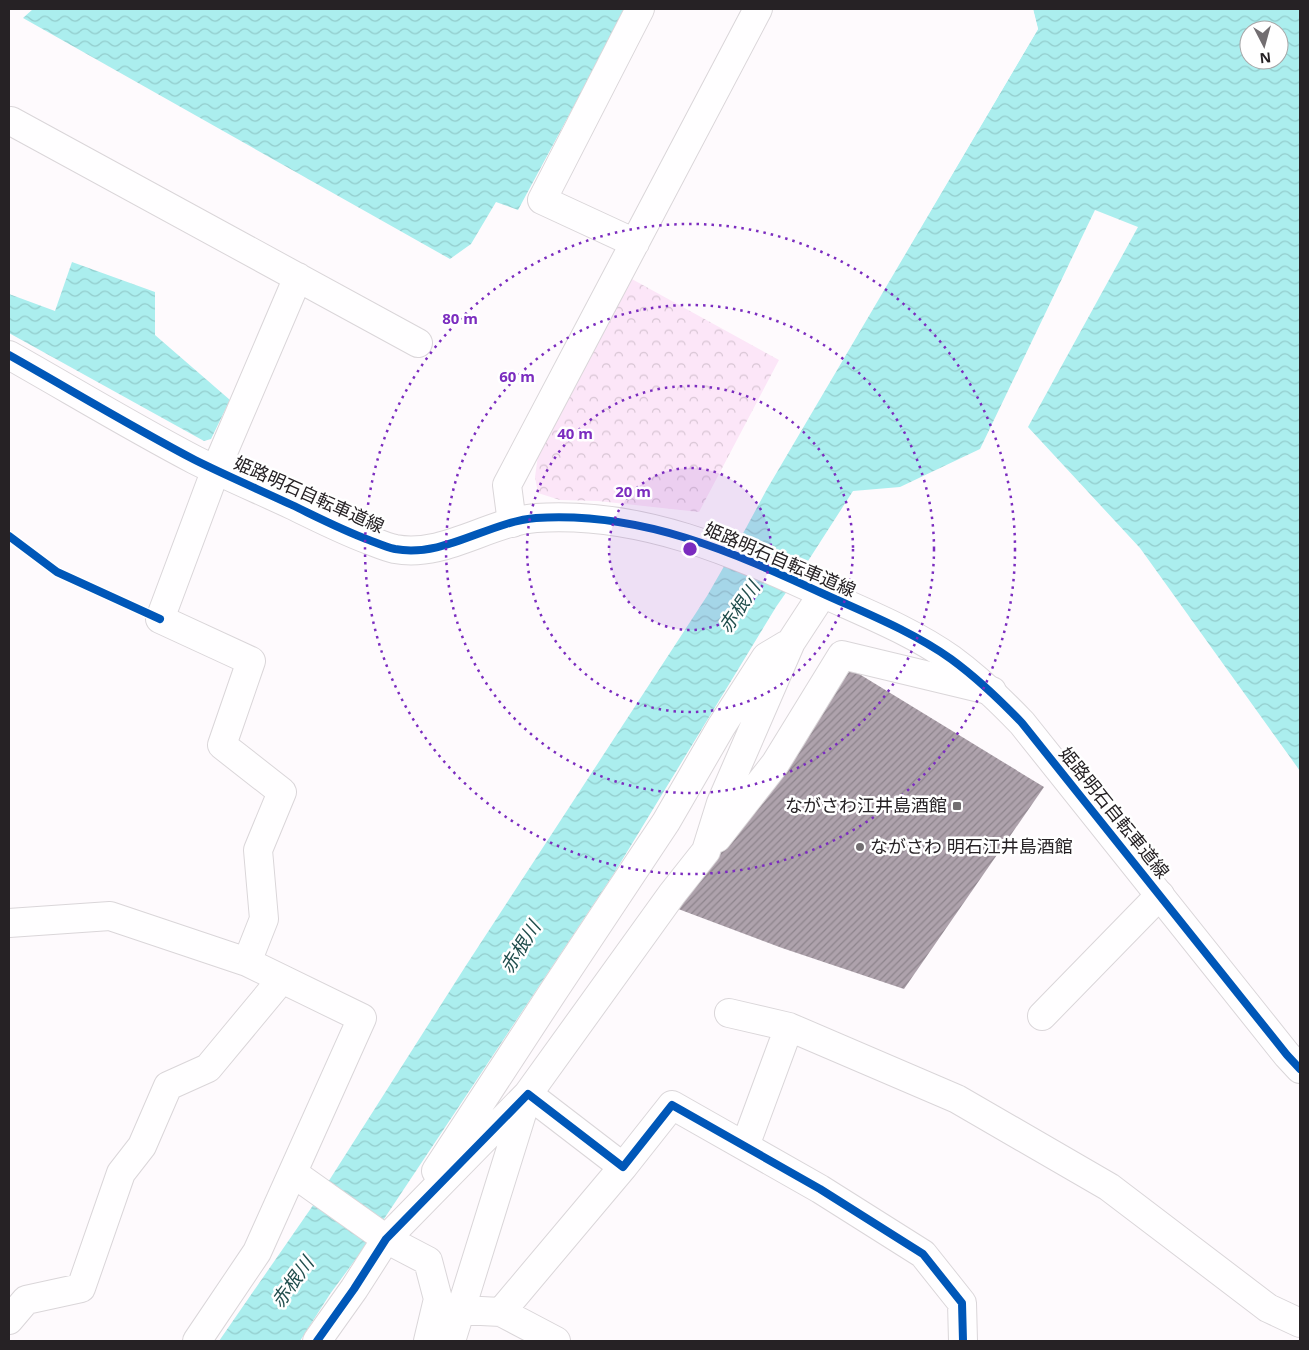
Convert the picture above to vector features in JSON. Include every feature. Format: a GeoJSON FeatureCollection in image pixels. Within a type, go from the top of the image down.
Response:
{"type":"FeatureCollection","features":[{"type":"Feature","properties":{"kind":"street"},"geometry":{"type":"LineString","coordinates":[[635,243],[542,200],[640,9]]}},
{"type":"Feature","properties":{"kind":"street"},"geometry":{"type":"LineString","coordinates":[[512,523],[507,485],[758,9]]}},
{"type":"Feature","properties":{"kind":"street"},"geometry":{"type":"LineString","coordinates":[[11,121],[418,343]]}},
{"type":"Feature","properties":{"kind":"street"},"geometry":{"type":"LineString","coordinates":[[247,962],[264,919],[258,850],[282,792],[222,745],[251,661],[160,619],[216,470],[298,277]]}},
{"type":"Feature","properties":{"kind":"street","name":"姫路明石自転車道線"},"geometry":{"type":"LineString","coordinates":[[9,355],[195,460],[351,533],[393,549],[414,551],[437,548],[478,533],[535,518],[597,519],[656,528],[720,549],[814,589],[913,636],[950,658],[992,691],[1022,723],[1300,1069]]}},
{"type":"Feature","properties":{"kind":"street"},"geometry":{"type":"LineString","coordinates":[[706,851],[721,803],[814,589]]}},
{"type":"Feature","properties":{"kind":"street"},"geometry":{"type":"LineString","coordinates":[[317,1341],[395,1230],[666,822],[721,727],[766,656],[791,642]]}},
{"type":"Feature","properties":{"kind":"street"},"geometry":{"type":"LineString","coordinates":[[395,1230],[528,1094],[672,894],[775,764],[842,654],[992,691]]}},
{"type":"Feature","properties":{"kind":"street"},"geometry":{"type":"LineString","coordinates":[[1042,1016],[1160,895]]}},
{"type":"Feature","properties":{"kind":"street"},"geometry":{"type":"LineString","coordinates":[[9,924],[110,916],[247,962],[362,1018],[257,1252],[197,1341]]}},
{"type":"Feature","properties":{"kind":"street"},"geometry":{"type":"LineString","coordinates":[[9,1320],[26,1300],[81,1288],[121,1173],[142,1146],[168,1086],[208,1068],[281,980]]}},
{"type":"Feature","properties":{"kind":"street"},"geometry":{"type":"LineString","coordinates":[[729,1013],[789,1028],[957,1099],[1109,1186],[1268,1308],[1300,1323]]}},
{"type":"Feature","properties":{"kind":"street"},"geometry":{"type":"LineString","coordinates":[[745,1146],[789,1028]]}},
{"type":"Feature","properties":{"kind":"street"},"geometry":{"type":"LineString","coordinates":[[528,1094],[623,1167]]}},
{"type":"Feature","properties":{"kind":"street"},"geometry":{"type":"LineString","coordinates":[[451,1341],[528,1094]]}},
{"type":"Feature","properties":{"kind":"street"},"geometry":{"type":"LineString","coordinates":[[501,1312],[623,1167],[672,1105],[820,1189],[923,1254],[962,1303],[963,1341]]}},
{"type":"Feature","properties":{"kind":"street"},"geometry":{"type":"LineString","coordinates":[[293,1174],[395,1230],[428,1261],[438,1299],[428,1341]]}},
{"type":"Feature","properties":{"kind":"street"},"geometry":{"type":"LineString","coordinates":[[461,1310],[501,1312],[556,1341]]}},
{"type":"Feature","properties":{"kind":"path"},"geometry":{"type":"LineString","coordinates":[[9,536],[57,572],[160,619]]}},
{"type":"Feature","properties":{"kind":"green space"},"geometry":{"type":"Polygon","coordinates":[[[630,278],[779,360],[699,512],[598,501],[560,500],[538,493],[535,477],[538,455],[630,278]]]}},
{"type":"Feature","properties":{"kind":"water"},"geometry":{"type":"Polygon","coordinates":[[[33,9],[626,9],[518,210],[496,202],[471,244],[450,259],[23,18],[33,9]]]}},
{"type":"Feature","properties":{"kind":"water","name":"赤根川"},"geometry":{"type":"Polygon","coordinates":[[[1033,9],[1300,9],[1300,771],[1140,548],[1028,427],[1138,227],[1095,210],[980,449],[900,487],[853,491],[776,607],[613,875],[372,1237],[330,1294],[300,1341],[219,1341],[316,1201],[465,967],[707,596],[767,489],[1038,29],[1033,9]]]}},
{"type":"Feature","properties":{"kind":"water"},"geometry":{"type":"Polygon","coordinates":[[[72,262],[155,292],[155,335],[230,400],[211,439],[204,441],[9,333],[9,294],[55,311],[72,262]]]}},
{"type":"Feature","properties":{"kind":"pier"},"geometry":{"type":"Polygon","coordinates":[[[1031,9],[1033,9],[1038,29],[900,262],[898,261],[1036,28],[1031,9]]]}},
{"type":"Feature","properties":{"kind":"building","name":"ながさわ 明石江井島酒館"},"geometry":{"type":"Polygon","coordinates":[[[851,669],[1044,787],[904,989],[782,948],[673,907],[851,669]]]}},
{"type":"Feature","properties":{"kind":"cycle path"},"geometry":{"type":"LineString","coordinates":[[9,355],[195,460],[339,528],[388,547],[413,550],[431,549],[501,526],[536,518],[575,518],[613,521],[649,528],[721,550],[791,579],[921,640],[970,674],[1022,723],[1300,1069]]}},
{"type":"Feature","properties":{"kind":"cycle path"},"geometry":{"type":"LineString","coordinates":[[9,536],[57,572],[160,619]]}},
{"type":"Feature","properties":{"kind":"cycle path"},"geometry":{"type":"LineString","coordinates":[[317,1341],[354,1289],[386,1239],[528,1094],[623,1167],[672,1105],[820,1189],[923,1254],[962,1303],[963,1341]]}},
{"type":"Feature","properties":{"kind":"place","name":"ながさわ江井島酒館"},"geometry":{"type":"Point","coordinates":[957,806]}},
{"type":"Feature","properties":{"kind":"place","name":"ながさわ 明石江井島酒館"},"geometry":{"type":"Point","coordinates":[860,847]}}]}
